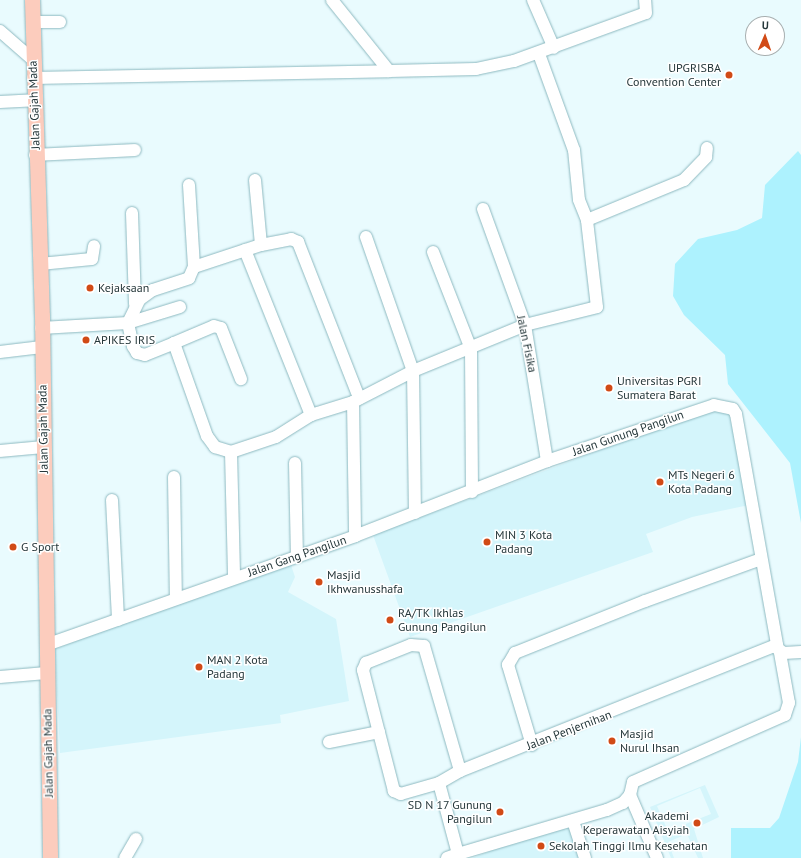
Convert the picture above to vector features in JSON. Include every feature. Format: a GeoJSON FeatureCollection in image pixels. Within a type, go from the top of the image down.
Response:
{"type":"FeatureCollection","features":[{"type":"Feature","properties":{"kind":"main road","name":"Jalan Gajah Mada"},"geometry":{"type":"LineString","coordinates":[[32,0],[32,59],[42,347],[50,858]]}},
{"type":"Feature","properties":{"kind":"street"},"geometry":{"type":"LineString","coordinates":[[332,0],[337,0]]}},
{"type":"Feature","properties":{"kind":"street"},"geometry":{"type":"LineString","coordinates":[[332,0],[389,71]]}},
{"type":"Feature","properties":{"kind":"street"},"geometry":{"type":"LineString","coordinates":[[532,0],[554,48]]}},
{"type":"Feature","properties":{"kind":"street"},"geometry":{"type":"LineString","coordinates":[[33,78],[476,69],[539,54],[646,13],[645,0]]}},
{"type":"Feature","properties":{"kind":"street"},"geometry":{"type":"LineString","coordinates":[[32,22],[60,22]]}},
{"type":"Feature","properties":{"kind":"street"},"geometry":{"type":"LineString","coordinates":[[0,31],[32,59]]}},
{"type":"Feature","properties":{"kind":"street"},"geometry":{"type":"LineString","coordinates":[[174,343],[207,436],[215,447],[231,452],[276,437],[311,415],[356,400],[413,371],[471,349],[525,325],[598,306],[587,220],[579,200],[574,150],[539,54]]}},
{"type":"Feature","properties":{"kind":"street"},"geometry":{"type":"LineString","coordinates":[[0,102],[34,100]]}},
{"type":"Feature","properties":{"kind":"street"},"geometry":{"type":"LineString","coordinates":[[587,220],[684,180],[703,161],[707,148]]}},
{"type":"Feature","properties":{"kind":"street"},"geometry":{"type":"LineString","coordinates":[[35,155],[135,150]]}},
{"type":"Feature","properties":{"kind":"street"},"geometry":{"type":"LineString","coordinates":[[255,180],[261,244]]}},
{"type":"Feature","properties":{"kind":"street"},"geometry":{"type":"LineString","coordinates":[[135,304],[153,290],[189,278],[194,267],[190,185]]}},
{"type":"Feature","properties":{"kind":"street","name":"Jalan Fisika"},"geometry":{"type":"LineString","coordinates":[[483,209],[525,325],[547,461]]}},
{"type":"Feature","properties":{"kind":"street"},"geometry":{"type":"LineString","coordinates":[[132,213],[135,304],[128,323],[137,353],[152,353],[214,326],[222,328],[241,379]]}},
{"type":"Feature","properties":{"kind":"street"},"geometry":{"type":"LineString","coordinates":[[366,237],[413,371],[415,513]]}},
{"type":"Feature","properties":{"kind":"street"},"geometry":{"type":"LineString","coordinates":[[194,267],[261,244],[291,240],[298,242],[356,400],[356,536]]}},
{"type":"Feature","properties":{"kind":"street"},"geometry":{"type":"LineString","coordinates":[[40,264],[92,259],[94,246]]}},
{"type":"Feature","properties":{"kind":"street"},"geometry":{"type":"LineString","coordinates":[[245,250],[311,415]]}},
{"type":"Feature","properties":{"kind":"street"},"geometry":{"type":"LineString","coordinates":[[433,252],[471,349],[472,492]]}},
{"type":"Feature","properties":{"kind":"street"},"geometry":{"type":"LineString","coordinates":[[41,328],[128,323],[180,307]]}},
{"type":"Feature","properties":{"kind":"street"},"geometry":{"type":"LineString","coordinates":[[0,352],[42,347]]}},
{"type":"Feature","properties":{"kind":"street","name":"Jalan Gunung Pangilun"},"geometry":{"type":"LineString","coordinates":[[547,461],[701,407],[714,405],[733,409],[761,559]]}},
{"type":"Feature","properties":{"kind":"street"},"geometry":{"type":"LineString","coordinates":[[0,451],[43,447]]}},
{"type":"Feature","properties":{"kind":"street"},"geometry":{"type":"LineString","coordinates":[[231,452],[234,578]]}},
{"type":"Feature","properties":{"kind":"street","name":"Jalan Gang Pangilun"},"geometry":{"type":"LineString","coordinates":[[46,645],[176,598],[356,536],[472,492],[547,461]]}},
{"type":"Feature","properties":{"kind":"street"},"geometry":{"type":"LineString","coordinates":[[295,463],[297,556]]}},
{"type":"Feature","properties":{"kind":"street"},"geometry":{"type":"LineString","coordinates":[[174,478],[176,598]]}},
{"type":"Feature","properties":{"kind":"street"},"geometry":{"type":"LineString","coordinates":[[112,500],[118,620]]}},
{"type":"Feature","properties":{"kind":"street"},"geometry":{"type":"LineString","coordinates":[[439,783],[453,856],[572,821],[623,803],[630,794],[636,780],[785,715],[789,703],[761,559],[645,600],[515,653],[508,665],[532,745]]}},
{"type":"Feature","properties":{"kind":"street"},"geometry":{"type":"LineString","coordinates":[[329,742],[379,732],[363,667],[374,659],[421,644],[460,771]]}},
{"type":"Feature","properties":{"kind":"street","name":"Jalan Penjernihan"},"geometry":{"type":"LineString","coordinates":[[379,732],[396,794],[439,783],[460,771],[532,745],[779,649],[801,652]]}},
{"type":"Feature","properties":{"kind":"street"},"geometry":{"type":"LineString","coordinates":[[0,677],[46,672]]}},
{"type":"Feature","properties":{"kind":"street"},"geometry":{"type":"LineString","coordinates":[[630,794],[657,858]]}},
{"type":"Feature","properties":{"kind":"street"},"geometry":{"type":"LineString","coordinates":[[572,821],[585,858]]}},
{"type":"Feature","properties":{"kind":"street"},"geometry":{"type":"LineString","coordinates":[[125,858],[136,839]]}},
{"type":"Feature","properties":{"kind":"shaded area"},"geometry":{"type":"Polygon","coordinates":[[[798,151],[801,155],[801,523],[790,463],[728,384],[725,355],[684,315],[673,296],[675,264],[698,239],[737,230],[762,218],[765,185],[798,151]]]}},
{"type":"Feature","properties":{"kind":"shaded area","name":"MIN 3 Kota Padang"},"geometry":{"type":"Polygon","coordinates":[[[713,408],[729,413],[749,505],[692,517],[646,534],[653,552],[410,637],[373,535],[713,408]]]}},
{"type":"Feature","properties":{"kind":"shaded area","name":"MAN 2 Kota Padang"},"geometry":{"type":"Polygon","coordinates":[[[290,562],[295,577],[288,592],[336,619],[349,701],[280,715],[281,723],[60,753],[55,649],[290,562]]]}},
{"type":"Feature","properties":{"kind":"shaded area"},"geometry":{"type":"Polygon","coordinates":[[[801,737],[801,858],[731,858],[731,828],[770,828],[779,818],[798,762],[801,737]]]}},
{"type":"Feature","properties":{"kind":"shaded area","name":"Akademi Keperawatan Aisyiah"},"geometry":{"type":"Polygon","coordinates":[[[705,785],[719,817],[694,829],[703,858],[698,858],[687,834],[668,842],[674,858],[671,858],[650,807],[705,785]],[[700,788],[657,806],[668,831],[711,814],[700,788]]]}},
{"type":"Feature","properties":{"kind":"shaded area","name":"Sekolah Tinggi Ilmu Kesehatan"},"geometry":{"type":"Polygon","coordinates":[[[572,824],[582,858],[472,858],[536,834],[572,824]]]}},
{"type":"Feature","properties":{"kind":"place","name":"UPGRISBA Convention Center"},"geometry":{"type":"Point","coordinates":[729,75]}},
{"type":"Feature","properties":{"kind":"place","name":"Kejaksaan"},"geometry":{"type":"Point","coordinates":[90,288]}},
{"type":"Feature","properties":{"kind":"place","name":"APIKES IRIS"},"geometry":{"type":"Point","coordinates":[86,340]}},
{"type":"Feature","properties":{"kind":"place","name":"Universitas PGRI Sumatera Barat"},"geometry":{"type":"Point","coordinates":[609,388]}},
{"type":"Feature","properties":{"kind":"place","name":"MTs Negeri 6 Kota Padang"},"geometry":{"type":"Point","coordinates":[660,482]}},
{"type":"Feature","properties":{"kind":"place","name":"MIN 3 Kota Padang"},"geometry":{"type":"Point","coordinates":[487,542]}},
{"type":"Feature","properties":{"kind":"place","name":"G Sport"},"geometry":{"type":"Point","coordinates":[13,547]}},
{"type":"Feature","properties":{"kind":"place","name":"Masjid Ikhwanusshafa"},"geometry":{"type":"Point","coordinates":[319,582]}},
{"type":"Feature","properties":{"kind":"place","name":"RA/TK Ikhlas Gunung Pangilun"},"geometry":{"type":"Point","coordinates":[390,620]}},
{"type":"Feature","properties":{"kind":"place","name":"MAN 2 Kota Padang"},"geometry":{"type":"Point","coordinates":[199,667]}},
{"type":"Feature","properties":{"kind":"place","name":"Masjid Nurul Ihsan"},"geometry":{"type":"Point","coordinates":[612,741]}},
{"type":"Feature","properties":{"kind":"place","name":"SD N 17 Gunung Pangilun"},"geometry":{"type":"Point","coordinates":[500,812]}},
{"type":"Feature","properties":{"kind":"place","name":"Akademi Keperawatan Aisyiah"},"geometry":{"type":"Point","coordinates":[697,823]}},
{"type":"Feature","properties":{"kind":"place","name":"Sekolah Tinggi Ilmu Kesehatan"},"geometry":{"type":"Point","coordinates":[541,846]}}]}
